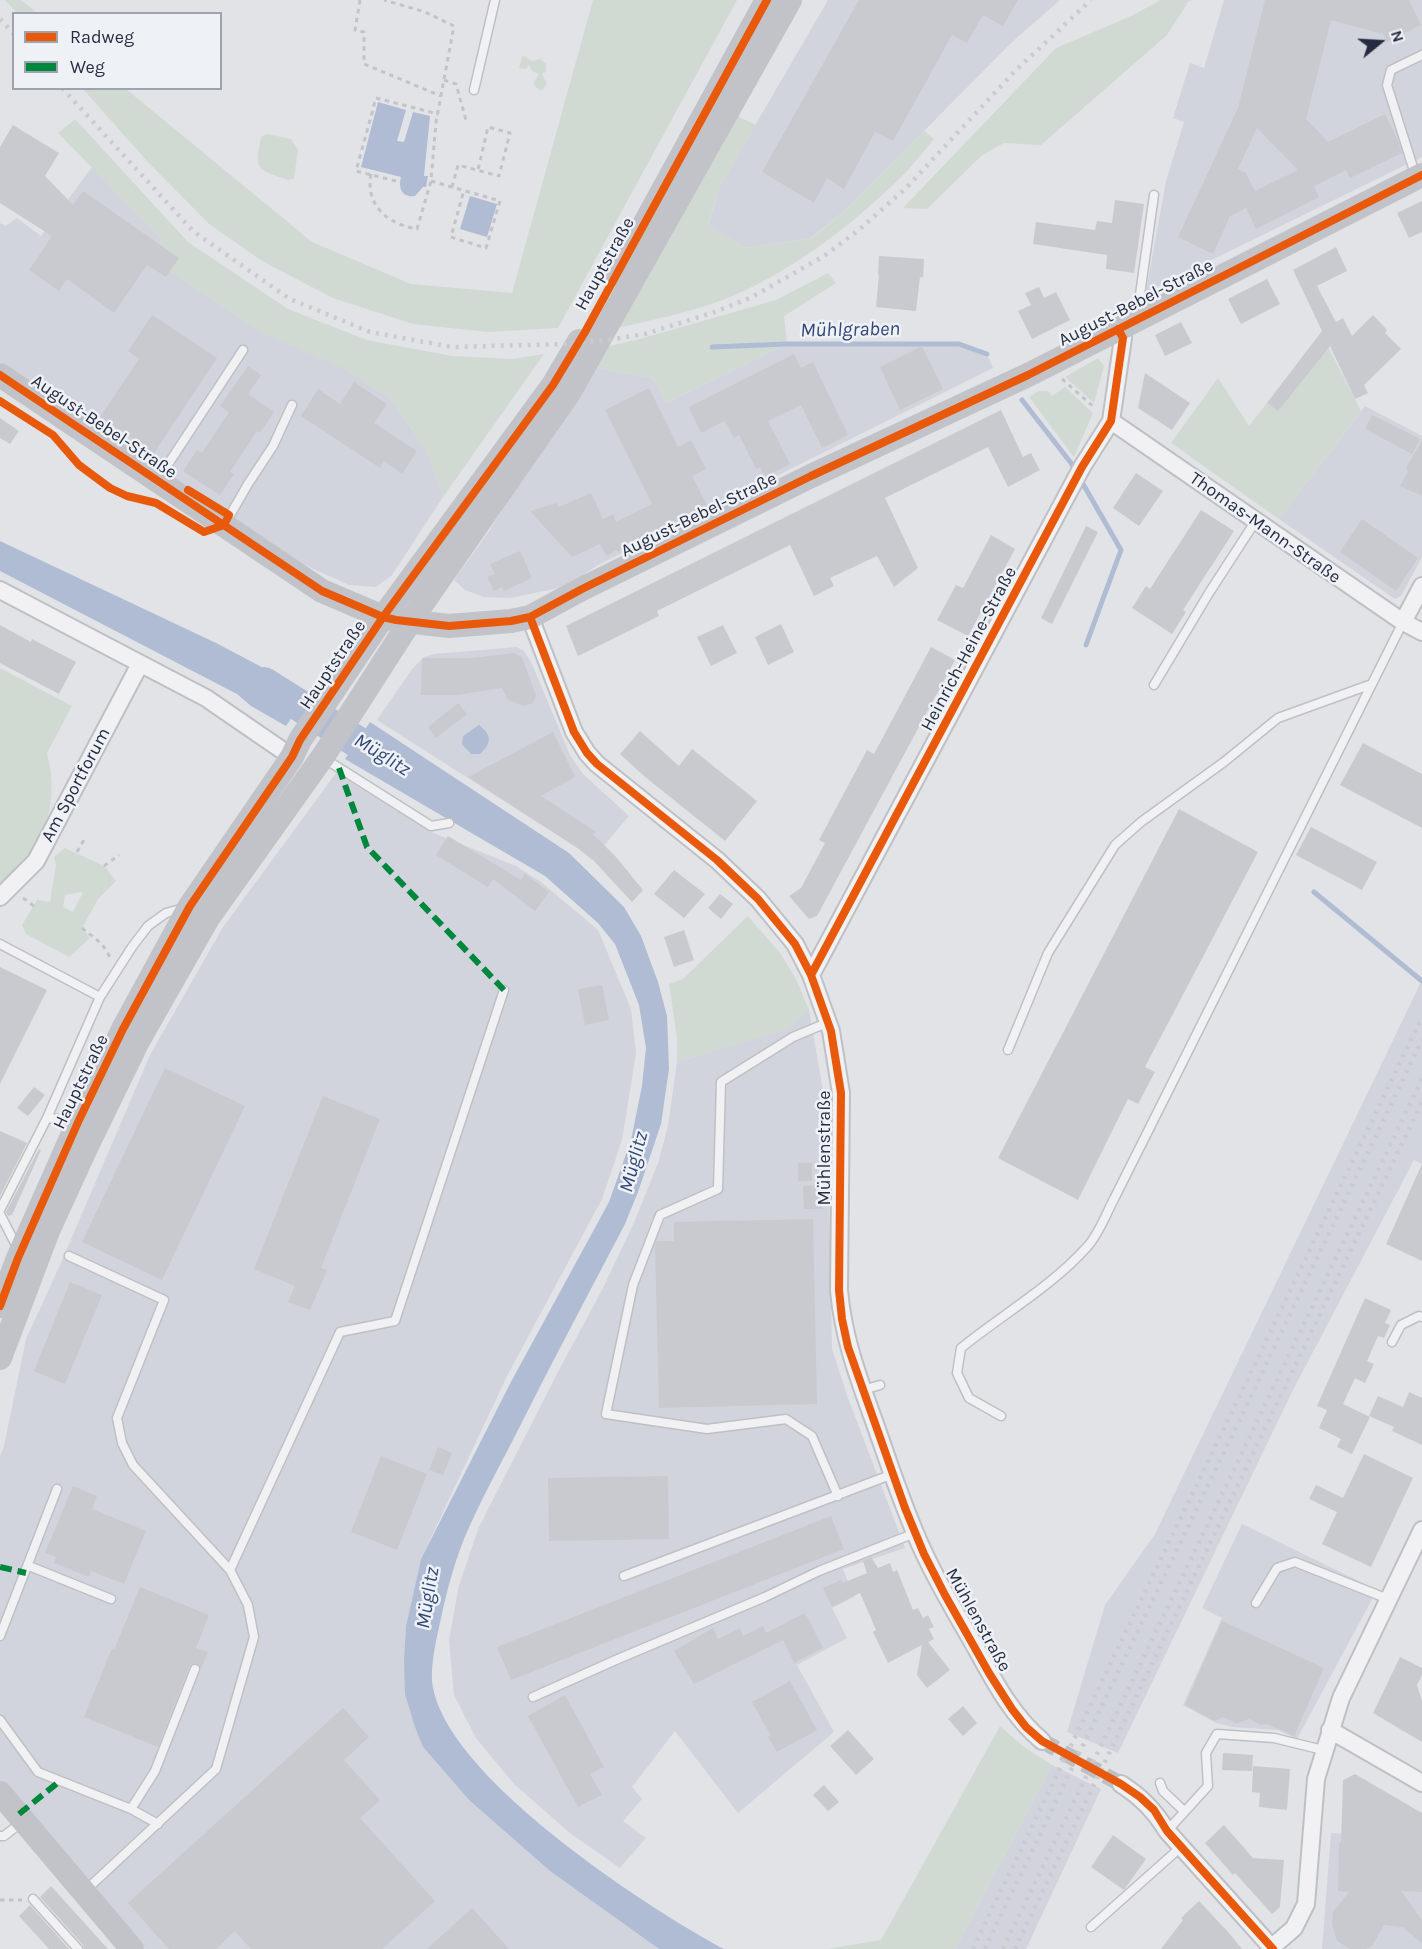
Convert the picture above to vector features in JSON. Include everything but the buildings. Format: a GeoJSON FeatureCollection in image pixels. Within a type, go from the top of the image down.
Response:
{"type":"FeatureCollection","features":[{"type":"Feature","properties":{"kind":"main road","name":"Hauptstraße"},"geometry":{"type":"LineString","coordinates":[[0,1306],[20,1254],[79,1120],[123,1029],[190,906],[383,617],[553,385],[585,332],[767,0]]}},
{"type":"Feature","properties":{"kind":"main road","name":"Hauptstraße"},"geometry":{"type":"LineString","coordinates":[[0,1358],[48,1230],[138,1041],[208,918],[323,756],[411,620],[569,393],[790,0]]}},
{"type":"Feature","properties":{"kind":"main road","name":"August-Bebel-Straße"},"geometry":{"type":"LineString","coordinates":[[0,375],[322,591],[383,617],[449,626],[473,625],[530,617],[811,476],[1048,366],[1419,176]]}},
{"type":"Feature","properties":{"kind":"main road"},"geometry":{"type":"LineString","coordinates":[[0,1793],[132,1949]]}},
{"type":"Feature","properties":{"kind":"street","name":"Heinrich-Heine-Straße"},"geometry":{"type":"LineString","coordinates":[[811,975],[1082,467],[1110,421],[1123,338],[1128,324]]}},
{"type":"Feature","properties":{"kind":"street","name":"Thomas-Mann-Straße"},"geometry":{"type":"LineString","coordinates":[[1110,421],[1255,522],[1403,622],[1422,632]]}},
{"type":"Feature","properties":{"kind":"street"},"geometry":{"type":"LineString","coordinates":[[1403,622],[1422,586]]}},
{"type":"Feature","properties":{"kind":"street"},"geometry":{"type":"LineString","coordinates":[[0,590],[296,748]]}},
{"type":"Feature","properties":{"kind":"street","name":"Mühlenstraße"},"geometry":{"type":"LineString","coordinates":[[530,617],[574,732],[587,753],[597,764],[717,860],[758,899],[795,944],[811,975],[829,1022],[841,1093],[839,1290],[848,1347],[915,1533],[945,1594],[1012,1709],[1026,1727],[1042,1741]]}},
{"type":"Feature","properties":{"kind":"street","name":"Am Sportforum"},"geometry":{"type":"LineString","coordinates":[[0,897],[36,861],[140,664]]}},
{"type":"Feature","properties":{"kind":"street"},"geometry":{"type":"LineString","coordinates":[[1121,1784],[1154,1810],[1167,1831],[1272,1948],[1294,1928],[1306,1904],[1316,1779],[1323,1750],[1341,1698],[1422,1530]]}},
{"type":"Feature","properties":{"kind":"street"},"geometry":{"type":"LineString","coordinates":[[1330,1730],[1422,1783]]}},
{"type":"Feature","properties":{"kind":"lane"},"geometry":{"type":"LineString","coordinates":[[474,90],[495,0]]}},
{"type":"Feature","properties":{"kind":"lane"},"geometry":{"type":"LineString","coordinates":[[1419,176],[1387,85],[1390,70],[1422,55]]}},
{"type":"Feature","properties":{"kind":"lane"},"geometry":{"type":"LineString","coordinates":[[1128,324],[1154,195]]}},
{"type":"Feature","properties":{"kind":"lane"},"geometry":{"type":"LineString","coordinates":[[157,481],[243,350]]}},
{"type":"Feature","properties":{"kind":"lane"},"geometry":{"type":"LineString","coordinates":[[224,525],[273,446],[292,405]]}},
{"type":"Feature","properties":{"kind":"lane"},"geometry":{"type":"LineString","coordinates":[[1154,685],[1255,522]]}},
{"type":"Feature","properties":{"kind":"lane"},"geometry":{"type":"LineString","coordinates":[[1001,1416],[969,1398],[957,1373],[961,1348],[992,1323],[1047,1286],[1089,1246],[1120,1189],[1403,622]]}},
{"type":"Feature","properties":{"kind":"lane"},"geometry":{"type":"LineString","coordinates":[[1008,1050],[1048,953],[1115,845],[1141,822],[1224,762],[1278,718],[1372,684]]}},
{"type":"Feature","properties":{"kind":"lane"},"geometry":{"type":"LineString","coordinates":[[323,756],[431,826],[449,823]]}},
{"type":"Feature","properties":{"kind":"lane"},"geometry":{"type":"LineString","coordinates":[[0,1210],[47,1118],[100,997],[148,926],[166,913],[190,906]]}},
{"type":"Feature","properties":{"kind":"lane"},"geometry":{"type":"LineString","coordinates":[[0,944],[100,997]]}},
{"type":"Feature","properties":{"kind":"lane"},"geometry":{"type":"LineString","coordinates":[[230,1570],[340,1332],[395,1321],[504,990]]}},
{"type":"Feature","properties":{"kind":"lane"},"geometry":{"type":"LineString","coordinates":[[829,1022],[792,1037],[721,1082],[718,1190],[660,1215],[633,1285],[606,1414],[707,1429],[786,1419],[812,1436],[838,1496]]}},
{"type":"Feature","properties":{"kind":"lane"},"geometry":{"type":"LineString","coordinates":[[47,1118],[79,1120]]}},
{"type":"Feature","properties":{"kind":"lane"},"geometry":{"type":"LineString","coordinates":[[0,1214],[20,1254]]}},
{"type":"Feature","properties":{"kind":"lane"},"geometry":{"type":"LineString","coordinates":[[69,1256],[164,1300],[117,1418],[122,1443],[133,1465],[230,1570],[248,1605],[255,1637],[216,1769],[84,1892]]}},
{"type":"Feature","properties":{"kind":"lane"},"geometry":{"type":"LineString","coordinates":[[1392,1342],[1401,1325],[1419,1316],[1422,1317]]}},
{"type":"Feature","properties":{"kind":"lane"},"geometry":{"type":"LineString","coordinates":[[863,1390],[880,1384]]}},
{"type":"Feature","properties":{"kind":"lane"},"geometry":{"type":"LineString","coordinates":[[624,1576],[893,1474]]}},
{"type":"Feature","properties":{"kind":"lane"},"geometry":{"type":"LineString","coordinates":[[0,1636],[57,1489]]}},
{"type":"Feature","properties":{"kind":"lane"},"geometry":{"type":"LineString","coordinates":[[533,1697],[765,1597],[819,1571],[915,1533]]}},
{"type":"Feature","properties":{"kind":"lane"},"geometry":{"type":"LineString","coordinates":[[1256,1604],[1276,1568],[1295,1562],[1389,1599]]}},
{"type":"Feature","properties":{"kind":"lane"},"geometry":{"type":"LineString","coordinates":[[29,1566],[111,1599]]}},
{"type":"Feature","properties":{"kind":"lane"},"geometry":{"type":"LineString","coordinates":[[131,1809],[155,1771],[195,1669]]}},
{"type":"Feature","properties":{"kind":"lane"},"geometry":{"type":"LineString","coordinates":[[0,1720],[38,1772],[131,1809],[158,1824]]}},
{"type":"Feature","properties":{"kind":"lane"},"geometry":{"type":"LineString","coordinates":[[1167,1831],[1208,1786],[1206,1753],[1217,1734],[1274,1738],[1323,1750]]}},
{"type":"Feature","properties":{"kind":"lane"},"geometry":{"type":"LineString","coordinates":[[1160,1783],[1163,1791],[1184,1811]]}},
{"type":"Feature","properties":{"kind":"lane"},"geometry":{"type":"LineString","coordinates":[[0,1836],[4,1836],[24,1820]]}},
{"type":"Feature","properties":{"kind":"lane"},"geometry":{"type":"LineString","coordinates":[[1091,1927],[1181,1847]]}},
{"type":"Feature","properties":{"kind":"lane"},"geometry":{"type":"LineString","coordinates":[[33,1899],[78,1949]]}},
{"type":"Feature","properties":{"kind":"path"},"geometry":{"type":"LineString","coordinates":[[360,0],[355,30],[364,32],[364,64],[441,96]]}},
{"type":"Feature","properties":{"kind":"path"},"geometry":{"type":"LineString","coordinates":[[371,174],[370,190],[377,208],[395,223],[417,229],[431,181],[438,114],[454,26],[425,12],[384,0]]}},
{"type":"Feature","properties":{"kind":"path"},"geometry":{"type":"LineString","coordinates":[[444,80],[456,84],[465,120]]}},
{"type":"Feature","properties":{"kind":"path"},"geometry":{"type":"LineString","coordinates":[[396,181],[356,171],[376,98],[438,114]]}},
{"type":"Feature","properties":{"kind":"path"},"geometry":{"type":"LineString","coordinates":[[452,187],[458,165],[499,176],[510,133],[488,127],[478,170]]}},
{"type":"Feature","properties":{"kind":"path"},"geometry":{"type":"LineString","coordinates":[[431,181],[464,190],[500,201],[486,248],[451,237],[464,190]]}},
{"type":"Feature","properties":{"kind":"path"},"geometry":{"type":"LineString","coordinates":[[1048,366],[1110,421]]}},
{"type":"Feature","properties":{"kind":"path"},"geometry":{"type":"LineString","coordinates":[[77,852],[85,838]]}},
{"type":"Feature","properties":{"kind":"path"},"geometry":{"type":"LineString","coordinates":[[104,866],[119,855]]}},
{"type":"Feature","properties":{"kind":"path"},"geometry":{"type":"LineString","coordinates":[[82,928],[102,945],[117,970]]}},
{"type":"Feature","properties":{"kind":"path"},"geometry":{"type":"LineString","coordinates":[[0,1900],[33,1899]]}},
{"type":"Feature","properties":{"kind":"shaded area"},"geometry":{"type":"Polygon","coordinates":[[[5,0],[21,0],[36,12],[16,12],[5,0]]]}},
{"type":"Feature","properties":{"kind":"shaded area"},"geometry":{"type":"Polygon","coordinates":[[[593,0],[737,0],[558,328],[488,332],[413,324],[333,298],[262,261],[208,223],[147,161],[84,90],[127,90],[312,242],[411,284],[512,293],[593,0]]]}},
{"type":"Feature","properties":{"kind":"shaded area"},"geometry":{"type":"Polygon","coordinates":[[[828,0],[1060,0],[1012,42],[849,207],[811,238],[746,248],[708,226],[720,186],[828,0]]]}},
{"type":"Feature","properties":{"kind":"shaded area"},"geometry":{"type":"Polygon","coordinates":[[[1161,0],[1193,0],[1189,1],[1167,35],[1041,145],[1004,143],[982,155],[927,209],[903,208],[1056,48],[1129,17],[1161,0]]]}},
{"type":"Feature","properties":{"kind":"shaded area"},"geometry":{"type":"Polygon","coordinates":[[[1224,0],[1422,0],[1422,157],[1146,292],[1166,181],[1184,122],[1173,118],[1190,63],[1204,68],[1224,0]]]}},
{"type":"Feature","properties":{"kind":"shaded area"},"geometry":{"type":"Polygon","coordinates":[[[524,56],[531,61],[540,59],[546,64],[546,71],[542,74],[547,84],[542,90],[533,84],[539,74],[532,71],[529,65],[526,69],[519,68],[524,56]]]}},
{"type":"Feature","properties":{"kind":"shaded area"},"geometry":{"type":"Polygon","coordinates":[[[737,116],[756,125],[720,186],[708,225],[746,248],[812,238],[849,207],[924,131],[934,139],[907,171],[878,199],[836,234],[792,265],[720,301],[682,313],[618,328],[737,116]]]}},
{"type":"Feature","properties":{"kind":"shaded area"},"geometry":{"type":"Polygon","coordinates":[[[75,119],[188,242],[288,309],[367,340],[452,356],[512,359],[544,354],[443,497],[427,451],[391,399],[342,368],[258,331],[150,259],[163,240],[58,133],[75,119]]]}},
{"type":"Feature","properties":{"kind":"shaded area"},"geometry":{"type":"Polygon","coordinates":[[[267,134],[291,139],[298,150],[294,178],[288,180],[264,171],[260,167],[258,157],[261,137],[267,134]]]}},
{"type":"Feature","properties":{"kind":"shaded area"},"geometry":{"type":"Polygon","coordinates":[[[92,167],[163,240],[150,259],[343,368],[391,399],[427,451],[443,497],[392,575],[376,587],[349,585],[296,561],[176,483],[0,362],[0,223],[6,226],[17,218],[41,236],[92,167]]]}},
{"type":"Feature","properties":{"kind":"shaded area"},"geometry":{"type":"Polygon","coordinates":[[[828,273],[836,283],[784,316],[787,344],[666,403],[653,378],[593,367],[601,348],[776,300],[828,273]]]}},
{"type":"Feature","properties":{"kind":"shaded area"},"geometry":{"type":"Polygon","coordinates":[[[1321,333],[1361,411],[1279,519],[1171,443],[1218,378],[1249,426],[1321,333]]]}},
{"type":"Feature","properties":{"kind":"shaded area"},"geometry":{"type":"Polygon","coordinates":[[[959,342],[987,354],[993,368],[596,566],[569,586],[510,598],[484,597],[465,590],[454,580],[487,534],[593,367],[653,378],[666,403],[787,344],[959,342]]]}},
{"type":"Feature","properties":{"kind":"shaded area"},"geometry":{"type":"Polygon","coordinates":[[[1098,358],[1104,366],[1094,403],[1065,377],[1098,358]]]}},
{"type":"Feature","properties":{"kind":"shaded area"},"geometry":{"type":"Polygon","coordinates":[[[1065,387],[1093,413],[1074,457],[1029,397],[1039,391],[1048,391],[1052,396],[1065,387]]]}},
{"type":"Feature","properties":{"kind":"shaded area"},"geometry":{"type":"Polygon","coordinates":[[[1365,406],[1422,436],[1422,557],[1401,596],[1395,599],[1279,519],[1365,406]]]}},
{"type":"Feature","properties":{"kind":"shaded area"},"geometry":{"type":"Polygon","coordinates":[[[517,647],[524,651],[532,664],[570,755],[583,774],[629,816],[592,860],[579,849],[377,720],[412,669],[424,657],[435,654],[517,647]]]}},
{"type":"Feature","properties":{"kind":"shaded area"},"geometry":{"type":"Polygon","coordinates":[[[0,668],[72,706],[47,753],[52,791],[45,827],[27,859],[0,885],[0,668]]]}},
{"type":"Feature","properties":{"kind":"shaded area"},"geometry":{"type":"Polygon","coordinates":[[[336,773],[431,832],[516,866],[541,882],[598,930],[631,1009],[636,1053],[622,1140],[602,1199],[507,1376],[421,1559],[406,1626],[404,1659],[423,1747],[469,1800],[550,1871],[659,1949],[145,1949],[0,1784],[0,1456],[26,1339],[150,1055],[223,927],[336,773]]]}},
{"type":"Feature","properties":{"kind":"shaded area"},"geometry":{"type":"Polygon","coordinates":[[[65,848],[104,866],[116,881],[98,899],[82,928],[90,938],[69,957],[26,934],[22,925],[37,900],[50,902],[56,865],[54,857],[65,848]],[[83,892],[65,895],[63,907],[73,912],[83,892]]]}},
{"type":"Feature","properties":{"kind":"shaded area"},"geometry":{"type":"Polygon","coordinates":[[[748,916],[781,954],[797,981],[809,1010],[790,1028],[677,1062],[677,1037],[669,984],[683,979],[748,916]]]}},
{"type":"Feature","properties":{"kind":"shaded area"},"geometry":{"type":"Polygon","coordinates":[[[1422,980],[1422,1164],[1414,1160],[1293,1390],[1118,1753],[1067,1732],[1105,1605],[1155,1534],[1422,980]]]}},
{"type":"Feature","properties":{"kind":"shaded area"},"geometry":{"type":"Polygon","coordinates":[[[809,1010],[822,1085],[828,1145],[832,1349],[848,1398],[905,1548],[843,1569],[854,1597],[832,1608],[847,1638],[797,1665],[834,1732],[738,1813],[675,1731],[632,1787],[642,1799],[623,1821],[646,1838],[620,1868],[571,1834],[514,1784],[476,1738],[454,1695],[449,1640],[459,1585],[479,1527],[603,1288],[633,1225],[658,1163],[668,1126],[677,1062],[789,1028],[809,1010]]]}},
{"type":"Feature","properties":{"kind":"shaded area"},"geometry":{"type":"Polygon","coordinates":[[[1242,1524],[1377,1590],[1297,1739],[1278,1730],[1232,1727],[1216,1723],[1183,1705],[1222,1618],[1202,1608],[1242,1524]]]}},
{"type":"Feature","properties":{"kind":"shaded area"},"geometry":{"type":"Polygon","coordinates":[[[1000,1726],[1024,1747],[1052,1765],[955,1949],[827,1949],[881,1940],[1000,1726]]]}},
{"type":"Feature","properties":{"kind":"shaded area"},"geometry":{"type":"Polygon","coordinates":[[[1052,1765],[1101,1789],[1026,1949],[955,1949],[1052,1765]]]}},
{"type":"Feature","properties":{"kind":"shaded area"},"geometry":{"type":"Polygon","coordinates":[[[1331,1833],[1373,1836],[1422,1890],[1422,1949],[1322,1949],[1331,1833]]]}},
{"type":"Feature","properties":{"kind":"water"},"geometry":{"type":"Polygon","coordinates":[[[378,102],[406,110],[397,141],[404,142],[413,112],[430,116],[424,176],[428,176],[426,187],[423,187],[415,196],[404,194],[400,185],[401,177],[361,167],[378,102]]]}},
{"type":"Feature","properties":{"kind":"water"},"geometry":{"type":"Polygon","coordinates":[[[470,196],[497,204],[487,237],[460,229],[470,196]]]}},
{"type":"Feature","properties":{"kind":"water"},"geometry":{"type":"Polygon","coordinates":[[[0,541],[216,643],[309,692],[286,726],[251,706],[237,694],[0,571],[0,541]]]}},
{"type":"Feature","properties":{"kind":"water"},"geometry":{"type":"Polygon","coordinates":[[[370,722],[569,853],[624,907],[641,936],[658,982],[667,1016],[669,1069],[661,1124],[638,1192],[625,1224],[489,1486],[466,1535],[452,1572],[443,1610],[434,1652],[432,1681],[444,1717],[470,1756],[508,1796],[552,1834],[600,1870],[689,1929],[724,1949],[659,1949],[550,1871],[469,1800],[423,1747],[405,1694],[406,1626],[421,1559],[512,1380],[609,1202],[631,1140],[642,1086],[646,1048],[639,1005],[615,944],[598,923],[545,876],[345,759],[370,722]]]}},
{"type":"Feature","properties":{"kind":"water"},"geometry":{"type":"Polygon","coordinates":[[[479,725],[488,736],[488,743],[480,754],[471,754],[462,744],[463,736],[479,725]]]}},
{"type":"Feature","properties":{"kind":"waterway","name":"Mühlgraben"},"geometry":{"type":"LineString","coordinates":[[712,347],[787,344],[959,344],[987,354]]}},
{"type":"Feature","properties":{"kind":"waterway","name":"Mühlgraben"},"geometry":{"type":"LineString","coordinates":[[1022,400],[1071,463],[1121,550],[1086,645]]}},
{"type":"Feature","properties":{"kind":"waterway","name":"Müglitz"},"geometry":{"type":"LineString","coordinates":[[264,683],[392,764]]}},
{"type":"Feature","properties":{"kind":"waterway","name":"Mühlgraben"},"geometry":{"type":"LineString","coordinates":[[1314,892],[1422,981]]}},
{"type":"Feature","properties":{"kind":"tunnel"},"geometry":{"type":"LineString","coordinates":[[1042,1741],[1121,1784]]}},
{"type":"Feature","properties":{"kind":"railway"},"geometry":{"type":"LineString","coordinates":[[64,90],[194,232],[290,299],[370,332],[452,347],[564,344],[645,334],[715,312],[752,297],[824,256],[860,229],[907,187],[1015,71],[1091,0]]}},
{"type":"Feature","properties":{"kind":"railway"},"geometry":{"type":"LineString","coordinates":[[0,19],[12,32]]}},
{"type":"Feature","properties":{"kind":"railway"},"geometry":{"type":"LineString","coordinates":[[973,1949],[1422,1017]]}},
{"type":"Feature","properties":{"kind":"railway"},"geometry":{"type":"LineString","coordinates":[[985,1949],[1422,1040]]}},
{"type":"Feature","properties":{"kind":"railway"},"geometry":{"type":"LineString","coordinates":[[1003,1949],[1422,1079]]}},
{"type":"Feature","properties":{"kind":"railway"},"geometry":{"type":"LineString","coordinates":[[1015,1949],[1422,1102]]}},
{"type":"Feature","properties":{"kind":"marked path"},"geometry":{"type":"LineString","coordinates":[[339,768],[367,847],[504,990]]}},
{"type":"Feature","properties":{"kind":"marked path"},"geometry":{"type":"LineString","coordinates":[[0,1567],[26,1573]]}},
{"type":"Feature","properties":{"kind":"marked path"},"geometry":{"type":"LineString","coordinates":[[19,1814],[60,1781]]}},
{"type":"Feature","properties":{"kind":"cycle path"},"geometry":{"type":"LineString","coordinates":[[0,1306],[18,1258],[79,1120],[123,1029],[190,906],[292,757],[300,740],[383,617],[553,385],[585,332],[767,0]]}},
{"type":"Feature","properties":{"kind":"cycle path"},"geometry":{"type":"LineString","coordinates":[[0,375],[322,591],[383,617],[396,620],[449,626],[511,621],[530,617],[811,476],[1028,375],[1422,175]]}},
{"type":"Feature","properties":{"kind":"cycle path"},"geometry":{"type":"LineString","coordinates":[[811,975],[1082,467],[1111,421],[1123,338],[1118,329]]}},
{"type":"Feature","properties":{"kind":"cycle path"},"geometry":{"type":"LineString","coordinates":[[0,401],[53,435],[79,465],[110,488],[127,496],[156,503],[204,532],[224,525],[229,515],[188,490]]}},
{"type":"Feature","properties":{"kind":"cycle path"},"geometry":{"type":"LineString","coordinates":[[530,617],[574,732],[587,753],[597,764],[717,860],[758,899],[795,944],[811,975],[831,1031],[841,1093],[839,1290],[848,1347],[905,1508],[924,1554],[945,1595],[989,1673],[1026,1727],[1042,1741],[1121,1784],[1140,1797],[1154,1810],[1167,1831],[1273,1949]]}}]}
